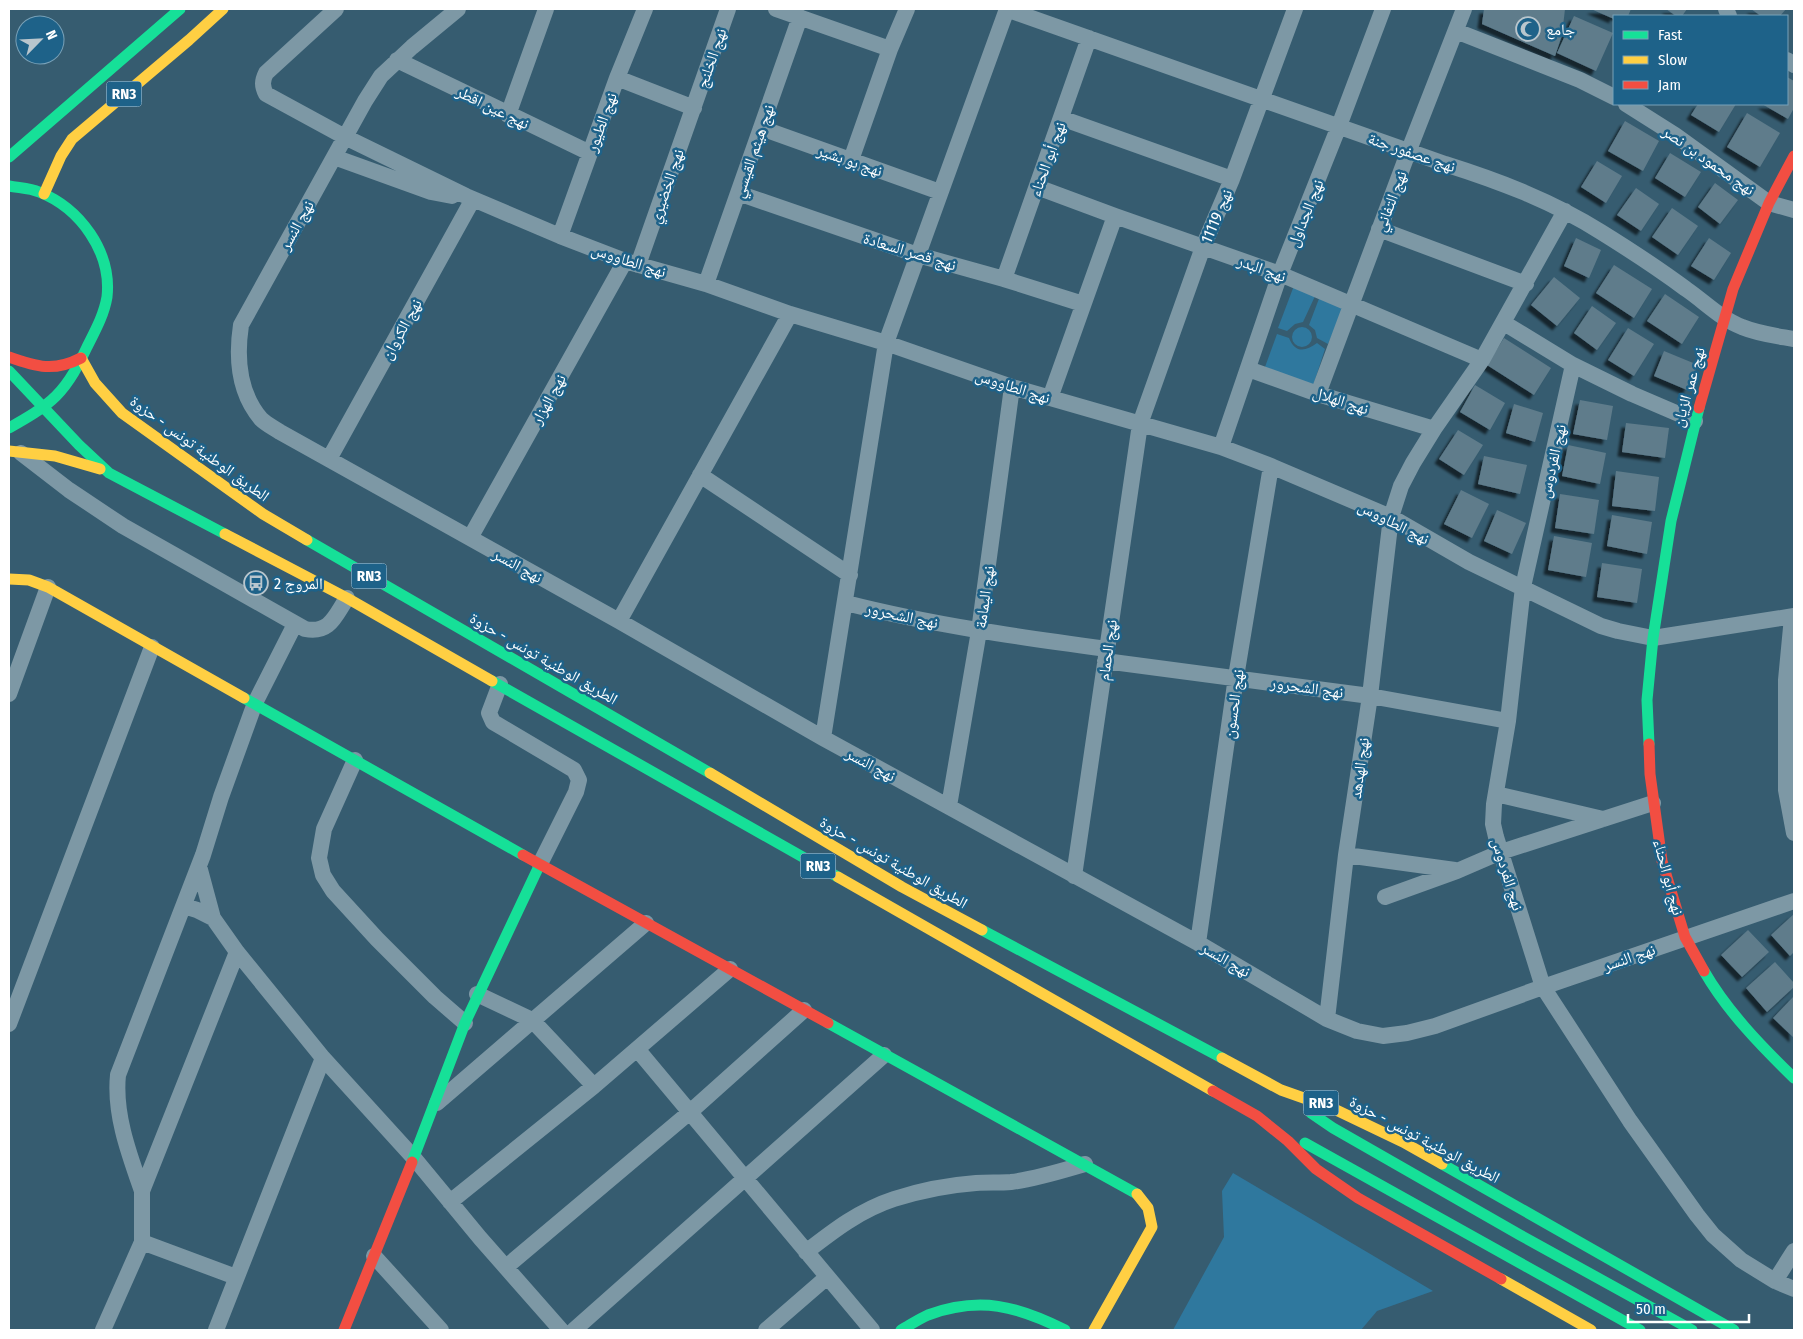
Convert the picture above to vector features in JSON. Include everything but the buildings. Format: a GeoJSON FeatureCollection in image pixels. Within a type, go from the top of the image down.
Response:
{"type":"FeatureCollection","features":[{"type":"Feature","properties":{"kind":"main road","name":"RN3"},"geometry":{"type":"LineString","coordinates":[[9,157],[180,9]]}},
{"type":"Feature","properties":{"kind":"main road","name":"RN3"},"geometry":{"type":"LineString","coordinates":[[44,194],[61,156],[72,139],[189,40],[222,9]]}},
{"type":"Feature","properties":{"kind":"main road","name":"نهج عمر الزيان"},"geometry":{"type":"LineString","coordinates":[[1653,638],[1671,521],[1694,421],[1733,289],[1769,203],[1794,156]]}},
{"type":"Feature","properties":{"kind":"main road"},"geometry":{"type":"LineString","coordinates":[[9,186],[44,194],[76,214],[94,237],[104,264],[108,292],[102,318],[82,358],[67,382],[43,407],[9,428]]}},
{"type":"Feature","properties":{"kind":"main road"},"geometry":{"type":"LineString","coordinates":[[9,357],[36,367],[48,368],[71,365],[82,358]]}},
{"type":"Feature","properties":{"kind":"main road","name":"الطريق الوطنية تونس - حزوة"},"geometry":{"type":"LineString","coordinates":[[82,358],[95,383],[122,413],[264,514],[693,763],[902,887],[1281,1090],[1332,1108],[1395,1138],[1734,1330]]}},
{"type":"Feature","properties":{"kind":"main road","name":"RN3"},"geometry":{"type":"LineString","coordinates":[[9,371],[79,445],[109,473],[347,598],[1258,1116],[1334,1183],[1591,1330]]}},
{"type":"Feature","properties":{"kind":"main road"},"geometry":{"type":"LineString","coordinates":[[13,451],[49,454],[80,462],[109,473]]}},
{"type":"Feature","properties":{"kind":"main road"},"geometry":{"type":"LineString","coordinates":[[9,579],[29,580],[48,587],[540,864],[1138,1194],[1148,1208],[1152,1227],[1094,1330]]}},
{"type":"Feature","properties":{"kind":"main road","name":"نهج أبو الحناء"},"geometry":{"type":"LineString","coordinates":[[1653,638],[1647,700],[1653,803],[1662,860],[1685,937],[1717,993],[1768,1053],[1794,1078]]}},
{"type":"Feature","properties":{"kind":"main road"},"geometry":{"type":"LineString","coordinates":[[344,1330],[414,1158],[465,1023],[540,864]]}},
{"type":"Feature","properties":{"kind":"main road"},"geometry":{"type":"LineString","coordinates":[[1281,1090],[1333,1128],[1520,1235],[1692,1330]]}},
{"type":"Feature","properties":{"kind":"main road"},"geometry":{"type":"LineString","coordinates":[[1258,1116],[1640,1330]]}},
{"type":"Feature","properties":{"kind":"main road"},"geometry":{"type":"LineString","coordinates":[[901,1330],[930,1314],[954,1307],[979,1304],[1002,1306],[1033,1314],[1065,1330]]}},
{"type":"Feature","properties":{"kind":"street","name":"نهج الطاووس"},"geometry":{"type":"LineString","coordinates":[[336,9],[266,73],[263,80],[266,94],[345,137],[469,198],[560,236],[632,263],[706,284],[790,314],[886,343],[1012,387],[1221,448],[1271,466],[1391,517],[1469,562],[1601,626],[1653,638],[1793,616]]}},
{"type":"Feature","properties":{"kind":"street","name":"نهج النسر"},"geometry":{"type":"LineString","coordinates":[[458,9],[397,60],[381,76],[365,101],[241,326],[238,344],[240,378],[250,402],[262,420],[329,460],[619,621],[823,738],[1198,943],[1327,1019],[1357,1031],[1383,1036],[1407,1033],[1435,1026],[1685,937],[1794,901]]}},
{"type":"Feature","properties":{"kind":"street"},"geometry":{"type":"LineString","coordinates":[[508,115],[546,9]]}},
{"type":"Feature","properties":{"kind":"street","name":"نهج الطيور"},"geometry":{"type":"LineString","coordinates":[[560,236],[617,78],[645,9]]}},
{"type":"Feature","properties":{"kind":"street","name":"نهج الخلنج"},"geometry":{"type":"LineString","coordinates":[[694,108],[728,9]]}},
{"type":"Feature","properties":{"kind":"street"},"geometry":{"type":"LineString","coordinates":[[776,9],[890,49]]}},
{"type":"Feature","properties":{"kind":"street"},"geometry":{"type":"LineString","coordinates":[[851,160],[890,49],[907,9]]}},
{"type":"Feature","properties":{"kind":"street"},"geometry":{"type":"LineString","coordinates":[[823,738],[886,343],[1007,9]]}},
{"type":"Feature","properties":{"kind":"street","name":"نهج عصفور جنة"},"geometry":{"type":"LineString","coordinates":[[1007,9],[1496,180],[1565,211],[1662,271],[1707,303],[1725,319],[1743,328],[1794,339]]}},
{"type":"Feature","properties":{"kind":"street","name":"نهج 11119"},"geometry":{"type":"LineString","coordinates":[[1140,424],[1203,247],[1232,179],[1295,9]]}},
{"type":"Feature","properties":{"kind":"street","name":"نهج الجداول"},"geometry":{"type":"LineString","coordinates":[[1221,448],[1280,274],[1383,9]]}},
{"type":"Feature","properties":{"kind":"street","name":"نهج التفاني"},"geometry":{"type":"LineString","coordinates":[[1318,394],[1379,228],[1464,9]]}},
{"type":"Feature","properties":{"kind":"street","name":"نهج هيثم القيسي"},"geometry":{"type":"LineString","coordinates":[[706,284],[800,17]]}},
{"type":"Feature","properties":{"kind":"street"},"geometry":{"type":"LineString","coordinates":[[1456,31],[1580,80],[1613,96]]}},
{"type":"Feature","properties":{"kind":"street","name":"نهج أبو الحناء"},"geometry":{"type":"LineString","coordinates":[[1004,279],[1089,38]]}},
{"type":"Feature","properties":{"kind":"street","name":"نهج عين اقطر"},"geometry":{"type":"LineString","coordinates":[[397,60],[590,153]]}},
{"type":"Feature","properties":{"kind":"street"},"geometry":{"type":"LineString","coordinates":[[617,78],[694,108]]}},
{"type":"Feature","properties":{"kind":"street","name":"نهج محمود بن نصر"},"geometry":{"type":"LineString","coordinates":[[1628,105],[1675,135],[1769,203],[1794,210]]}},
{"type":"Feature","properties":{"kind":"street","name":"نهج الخضيري"},"geometry":{"type":"LineString","coordinates":[[632,263],[694,108]]}},
{"type":"Feature","properties":{"kind":"street"},"geometry":{"type":"LineString","coordinates":[[1061,118],[1232,179]]}},
{"type":"Feature","properties":{"kind":"street","name":"نهج بو بشير"},"geometry":{"type":"LineString","coordinates":[[761,128],[940,192]]}},
{"type":"Feature","properties":{"kind":"street"},"geometry":{"type":"LineString","coordinates":[[334,157],[431,192],[469,198]]}},
{"type":"Feature","properties":{"kind":"street","name":"نهج البدر"},"geometry":{"type":"LineString","coordinates":[[1037,187],[1280,274],[1482,360]]}},
{"type":"Feature","properties":{"kind":"street","name":"نهج قصر السعادة"},"geometry":{"type":"LineString","coordinates":[[738,193],[918,255],[1083,304]]}},
{"type":"Feature","properties":{"kind":"street","name":"نهج الكروان"},"geometry":{"type":"LineString","coordinates":[[329,460],[469,198]]}},
{"type":"Feature","properties":{"kind":"street","name":"نهج الهدهد"},"geometry":{"type":"LineString","coordinates":[[1327,1019],[1346,855],[1370,696],[1391,517],[1401,486],[1413,463],[1482,360],[1565,211]]}},
{"type":"Feature","properties":{"kind":"street"},"geometry":{"type":"LineString","coordinates":[[1050,398],[1115,216]]}},
{"type":"Feature","properties":{"kind":"street"},"geometry":{"type":"LineString","coordinates":[[1379,228],[1526,284]]}},
{"type":"Feature","properties":{"kind":"street","name":"نهج الهزار"},"geometry":{"type":"LineString","coordinates":[[470,538],[632,263]]}},
{"type":"Feature","properties":{"kind":"street"},"geometry":{"type":"LineString","coordinates":[[619,621],[790,314]]}},
{"type":"Feature","properties":{"kind":"street"},"geometry":{"type":"LineString","coordinates":[[1504,323],[1573,366],[1694,421]]}},
{"type":"Feature","properties":{"kind":"street","name":"نهج الفردوس"},"geometry":{"type":"LineString","coordinates":[[1573,366],[1523,587],[1508,721],[1496,794],[1493,824],[1496,838],[1543,987],[1630,1122],[1697,1215],[1725,1247],[1741,1260],[1775,1281],[1794,1289]]}},
{"type":"Feature","properties":{"kind":"street","name":"نهج الهلال"},"geometry":{"type":"LineString","coordinates":[[1248,369],[1318,394],[1434,430]]}},
{"type":"Feature","properties":{"kind":"street","name":"نهج اليمامة"},"geometry":{"type":"LineString","coordinates":[[949,806],[980,631],[1012,387]]}},
{"type":"Feature","properties":{"kind":"street","name":"نهج الحمام"},"geometry":{"type":"LineString","coordinates":[[1074,876],[1140,424]]}},
{"type":"Feature","properties":{"kind":"street"},"geometry":{"type":"LineString","coordinates":[[13,451],[116,522],[305,629],[315,631],[326,628],[347,598]]}},
{"type":"Feature","properties":{"kind":"street","name":"نهج الحسون"},"geometry":{"type":"LineString","coordinates":[[1198,943],[1236,678],[1271,466]]}},
{"type":"Feature","properties":{"kind":"street"},"geometry":{"type":"LineString","coordinates":[[700,475],[850,575]]}},
{"type":"Feature","properties":{"kind":"street"},"geometry":{"type":"LineString","coordinates":[[9,694],[48,587]]}},
{"type":"Feature","properties":{"kind":"street","name":"نهج الشحرور"},"geometry":{"type":"LineString","coordinates":[[846,603],[882,612],[1106,655],[1236,678],[1370,696],[1508,721]]}},
{"type":"Feature","properties":{"kind":"street"},"geometry":{"type":"LineString","coordinates":[[1793,616],[1786,680],[1786,790],[1794,833]]}},
{"type":"Feature","properties":{"kind":"street"},"geometry":{"type":"LineString","coordinates":[[103,1330],[142,1242],[142,1191],[130,1158],[117,1105],[118,1074],[199,866],[221,797],[255,703],[295,624]]}},
{"type":"Feature","properties":{"kind":"street"},"geometry":{"type":"LineString","coordinates":[[9,1024],[152,647]]}},
{"type":"Feature","properties":{"kind":"street"},"geometry":{"type":"LineString","coordinates":[[500,684],[489,713],[493,722],[574,770],[579,780],[576,792],[540,864]]}},
{"type":"Feature","properties":{"kind":"street"},"geometry":{"type":"LineString","coordinates":[[355,760],[324,829],[319,858],[323,875],[333,891],[377,939],[435,997],[465,1023]]}},
{"type":"Feature","properties":{"kind":"street"},"geometry":{"type":"LineString","coordinates":[[1496,794],[1603,819]]}},
{"type":"Feature","properties":{"kind":"street"},"geometry":{"type":"LineString","coordinates":[[1385,897],[1457,871],[1501,852],[1653,803]]}},
{"type":"Feature","properties":{"kind":"street"},"geometry":{"type":"LineString","coordinates":[[1346,855],[1457,871]]}},
{"type":"Feature","properties":{"kind":"street"},"geometry":{"type":"LineString","coordinates":[[199,866],[213,918],[237,952],[323,1058],[414,1158],[561,1330]]}},
{"type":"Feature","properties":{"kind":"street"},"geometry":{"type":"LineString","coordinates":[[184,906],[213,918]]}},
{"type":"Feature","properties":{"kind":"street"},"geometry":{"type":"LineString","coordinates":[[435,1104],[646,923]]}},
{"type":"Feature","properties":{"kind":"street"},"geometry":{"type":"LineString","coordinates":[[142,1191],[237,952]]}},
{"type":"Feature","properties":{"kind":"street"},"geometry":{"type":"LineString","coordinates":[[450,1202],[594,1086],[730,969]]}},
{"type":"Feature","properties":{"kind":"street"},"geometry":{"type":"LineString","coordinates":[[478,994],[532,1020],[594,1086]]}},
{"type":"Feature","properties":{"kind":"street"},"geometry":{"type":"LineString","coordinates":[[506,1267],[690,1112],[804,1010]]}},
{"type":"Feature","properties":{"kind":"street"},"geometry":{"type":"LineString","coordinates":[[637,1049],[826,1278],[872,1330]]}},
{"type":"Feature","properties":{"kind":"street"},"geometry":{"type":"LineString","coordinates":[[574,1330],[884,1055]]}},
{"type":"Feature","properties":{"kind":"street"},"geometry":{"type":"LineString","coordinates":[[216,1330],[323,1058]]}},
{"type":"Feature","properties":{"kind":"street"},"geometry":{"type":"LineString","coordinates":[[806,1252],[838,1226],[894,1199],[975,1183],[1011,1182],[1048,1175],[1085,1164]]}},
{"type":"Feature","properties":{"kind":"street"},"geometry":{"type":"LineString","coordinates":[[142,1242],[236,1278]]}},
{"type":"Feature","properties":{"kind":"street"},"geometry":{"type":"LineString","coordinates":[[1775,1281],[1794,1250]]}},
{"type":"Feature","properties":{"kind":"street"},"geometry":{"type":"LineString","coordinates":[[374,1256],[441,1330]]}},
{"type":"Feature","properties":{"kind":"street"},"geometry":{"type":"LineString","coordinates":[[766,1330],[826,1278]]}},
{"type":"Feature","properties":{"kind":"shaded area"},"geometry":{"type":"Polygon","coordinates":[[[1295,283],[1316,294],[1303,322],[1295,324],[1287,331],[1278,328],[1295,283]]]}},
{"type":"Feature","properties":{"kind":"shaded area"},"geometry":{"type":"Polygon","coordinates":[[[1320,296],[1344,308],[1328,344],[1317,338],[1315,330],[1309,325],[1320,296]]]}},
{"type":"Feature","properties":{"kind":"shaded area"},"geometry":{"type":"Polygon","coordinates":[[[1302,327],[1309,330],[1312,337],[1309,344],[1302,347],[1295,344],[1292,337],[1295,330],[1302,327]]]}},
{"type":"Feature","properties":{"kind":"shaded area"},"geometry":{"type":"Polygon","coordinates":[[[1277,334],[1289,338],[1297,349],[1308,348],[1317,343],[1325,349],[1313,386],[1265,367],[1277,334]]]}},
{"type":"Feature","properties":{"kind":"shaded area"},"geometry":{"type":"Polygon","coordinates":[[[1233,1173],[1433,1291],[1377,1311],[1361,1330],[1173,1330],[1224,1237],[1222,1191],[1233,1173]]]}},
{"type":"Feature","properties":{"kind":"traffic: fast"},"geometry":{"type":"LineString","coordinates":[[9,157],[180,9]]}},
{"type":"Feature","properties":{"kind":"traffic: fast"},"geometry":{"type":"LineString","coordinates":[[9,186],[39,192],[54,199],[80,220],[98,248],[107,280],[106,304],[96,329],[70,379],[61,391],[45,405],[9,428]]}},
{"type":"Feature","properties":{"kind":"traffic: fast"},"geometry":{"type":"LineString","coordinates":[[9,371],[79,445],[109,473],[225,534]]}},
{"type":"Feature","properties":{"kind":"traffic: fast"},"geometry":{"type":"LineString","coordinates":[[1649,744],[1647,700],[1653,638],[1671,521],[1699,408]]}},
{"type":"Feature","properties":{"kind":"traffic: fast"},"geometry":{"type":"LineString","coordinates":[[307,540],[710,773]]}},
{"type":"Feature","properties":{"kind":"traffic: fast"},"geometry":{"type":"LineString","coordinates":[[492,681],[838,877]]}},
{"type":"Feature","properties":{"kind":"traffic: fast"},"geometry":{"type":"LineString","coordinates":[[244,698],[523,855]]}},
{"type":"Feature","properties":{"kind":"traffic: fast"},"geometry":{"type":"LineString","coordinates":[[412,1162],[465,1023],[540,864]]}},
{"type":"Feature","properties":{"kind":"traffic: fast"},"geometry":{"type":"LineString","coordinates":[[982,930],[1222,1058]]}},
{"type":"Feature","properties":{"kind":"traffic: fast"},"geometry":{"type":"LineString","coordinates":[[1704,971],[1734,1014],[1757,1041],[1794,1078]]}},
{"type":"Feature","properties":{"kind":"traffic: fast"},"geometry":{"type":"LineString","coordinates":[[828,1023],[1137,1194]]}},
{"type":"Feature","properties":{"kind":"traffic: fast"},"geometry":{"type":"LineString","coordinates":[[1311,1113],[1333,1128],[1520,1235],[1692,1330]]}},
{"type":"Feature","properties":{"kind":"traffic: fast"},"geometry":{"type":"LineString","coordinates":[[1305,1143],[1640,1330]]}},
{"type":"Feature","properties":{"kind":"traffic: fast"},"geometry":{"type":"LineString","coordinates":[[1442,1164],[1734,1330]]}},
{"type":"Feature","properties":{"kind":"traffic: fast"},"geometry":{"type":"LineString","coordinates":[[901,1330],[928,1315],[947,1309],[982,1305],[998,1306],[1031,1315],[1065,1330]]}},
{"type":"Feature","properties":{"kind":"traffic: slow"},"geometry":{"type":"LineString","coordinates":[[44,194],[61,156],[72,139],[223,9]]}},
{"type":"Feature","properties":{"kind":"traffic: slow"},"geometry":{"type":"LineString","coordinates":[[81,358],[95,383],[122,413],[263,514],[307,540]]}},
{"type":"Feature","properties":{"kind":"traffic: slow"},"geometry":{"type":"LineString","coordinates":[[9,451],[55,456],[100,469]]}},
{"type":"Feature","properties":{"kind":"traffic: slow"},"geometry":{"type":"LineString","coordinates":[[225,534],[347,598],[492,681]]}},
{"type":"Feature","properties":{"kind":"traffic: slow"},"geometry":{"type":"LineString","coordinates":[[9,579],[29,580],[48,587],[244,698]]}},
{"type":"Feature","properties":{"kind":"traffic: slow"},"geometry":{"type":"LineString","coordinates":[[710,773],[902,887],[982,930]]}},
{"type":"Feature","properties":{"kind":"traffic: slow"},"geometry":{"type":"LineString","coordinates":[[838,877],[1213,1091]]}},
{"type":"Feature","properties":{"kind":"traffic: slow"},"geometry":{"type":"LineString","coordinates":[[1222,1058],[1281,1090],[1332,1108],[1403,1142],[1442,1164]]}},
{"type":"Feature","properties":{"kind":"traffic: slow"},"geometry":{"type":"LineString","coordinates":[[1094,1330],[1152,1227],[1148,1208],[1137,1194]]}},
{"type":"Feature","properties":{"kind":"traffic: slow"},"geometry":{"type":"LineString","coordinates":[[1501,1279],[1591,1330]]}},
{"type":"Feature","properties":{"kind":"traffic: jam"},"geometry":{"type":"LineString","coordinates":[[1699,408],[1733,289],[1769,203],[1794,156]]}},
{"type":"Feature","properties":{"kind":"traffic: jam"},"geometry":{"type":"LineString","coordinates":[[9,357],[45,367],[62,365],[81,358]]}},
{"type":"Feature","properties":{"kind":"traffic: jam"},"geometry":{"type":"LineString","coordinates":[[1649,744],[1650,774],[1662,861],[1685,937],[1704,971]]}},
{"type":"Feature","properties":{"kind":"traffic: jam"},"geometry":{"type":"LineString","coordinates":[[523,855],[828,1023]]}},
{"type":"Feature","properties":{"kind":"traffic: jam"},"geometry":{"type":"LineString","coordinates":[[1213,1091],[1257,1116],[1288,1141],[1316,1169],[1358,1198],[1501,1279]]}},
{"type":"Feature","properties":{"kind":"traffic: jam"},"geometry":{"type":"LineString","coordinates":[[344,1330],[412,1162]]}},
{"type":"Feature","properties":{"kind":"place","name":"جامع"},"geometry":{"type":"Point","coordinates":[1528,29]}},
{"type":"Feature","properties":{"kind":"place","name":"المروج 2"},"geometry":{"type":"Point","coordinates":[256,583]}}]}
